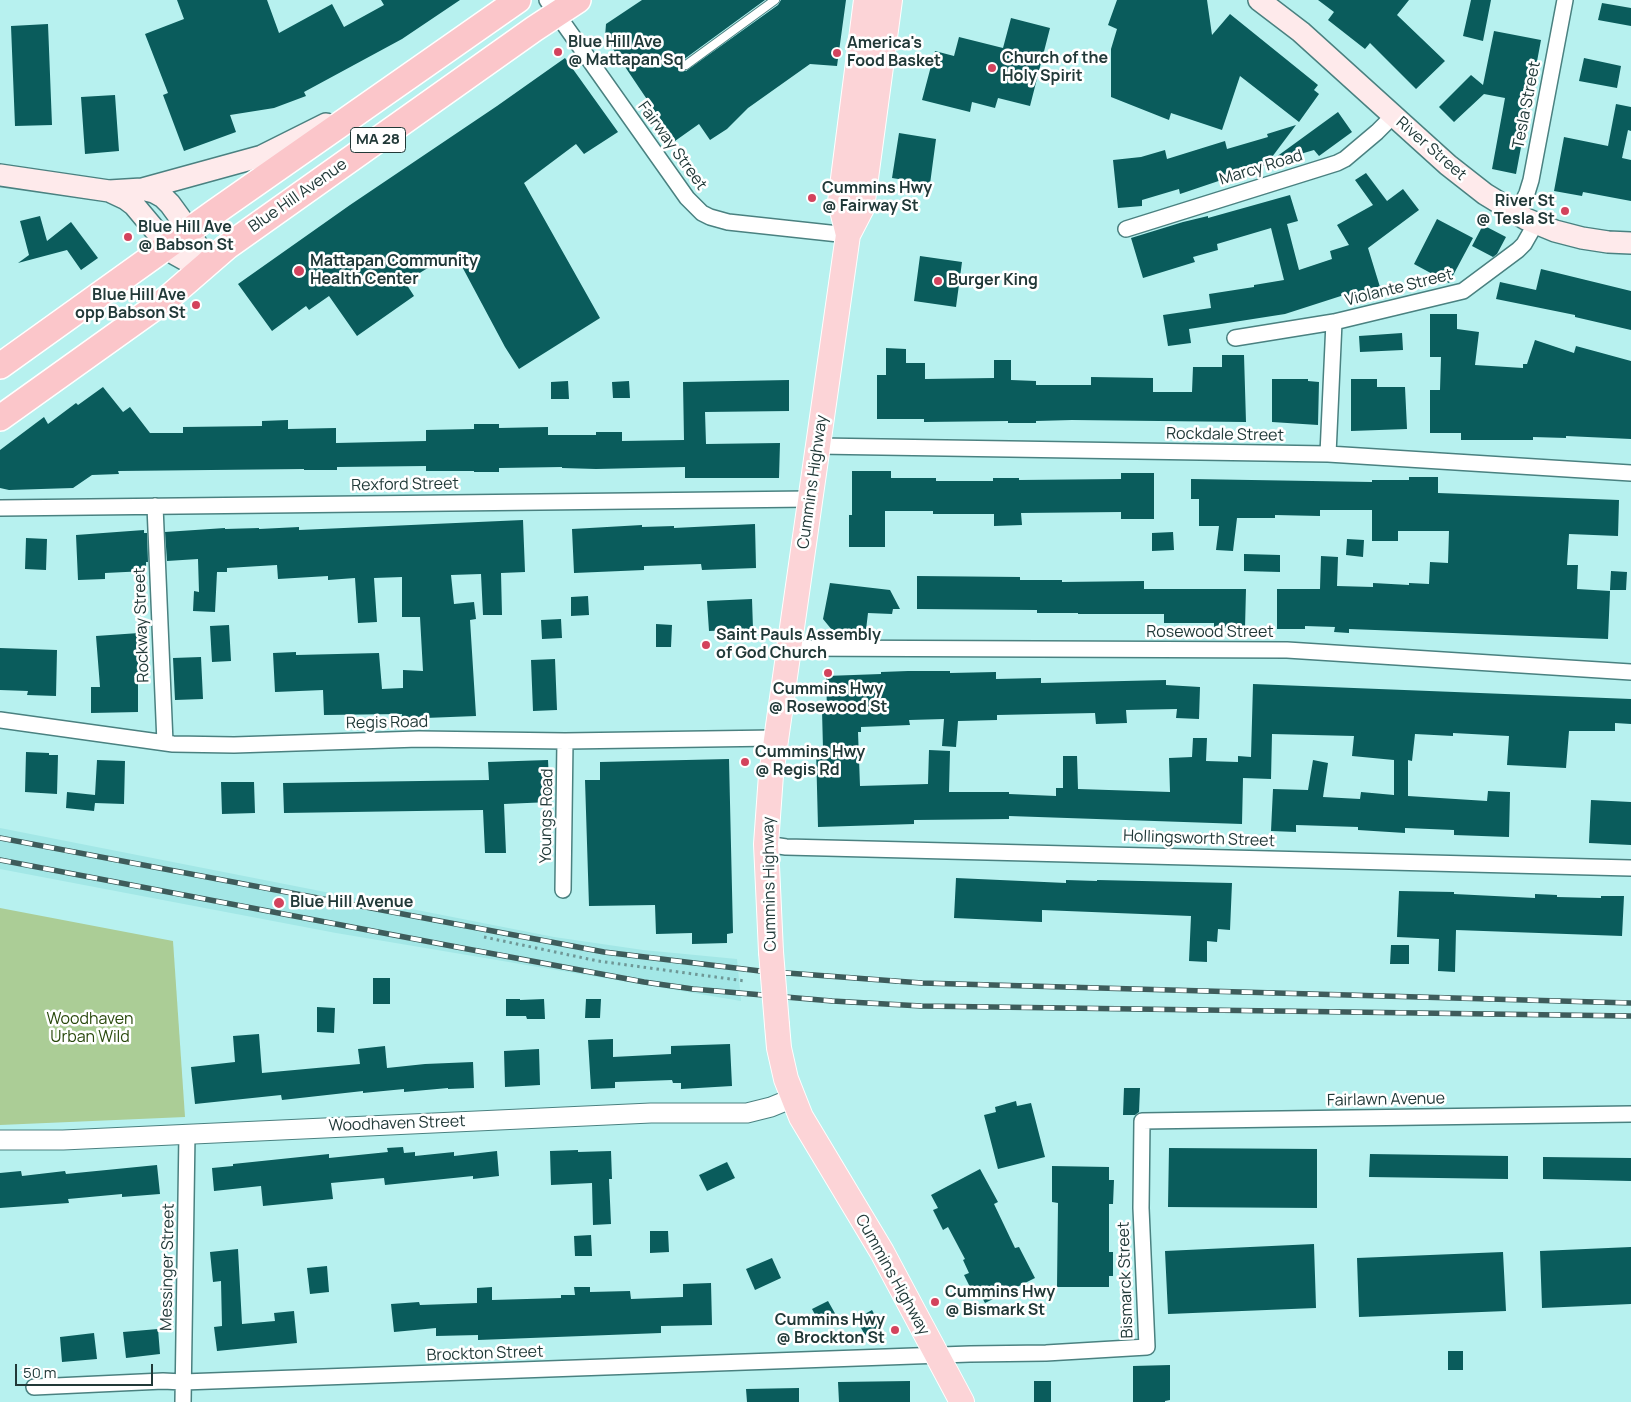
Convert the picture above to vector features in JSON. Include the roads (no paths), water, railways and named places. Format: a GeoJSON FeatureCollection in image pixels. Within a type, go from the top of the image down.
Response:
{"type":"FeatureCollection","features":[{"type":"Feature","properties":{"kind":"highway","name":"MA 28"},"geometry":{"type":"LineString","coordinates":[[0,366],[189,230],[518,0]]}},
{"type":"Feature","properties":{"kind":"highway","name":"Blue Hill Avenue"},"geometry":{"type":"LineString","coordinates":[[0,418],[168,298],[228,246],[552,7],[578,0]]}},
{"type":"Feature","properties":{"kind":"highway"},"geometry":{"type":"LineString","coordinates":[[271,173],[291,201]]}},
{"type":"Feature","properties":{"kind":"main road","name":"Cummins Highway"},"geometry":{"type":"LineString","coordinates":[[848,235],[840,202],[866,0]]}},
{"type":"Feature","properties":{"kind":"main road","name":"Cummins Highway"},"geometry":{"type":"LineString","coordinates":[[890,0],[862,208],[848,235],[776,738],[766,844],[771,952],[782,1059],[793,1098],[810,1133],[882,1252],[962,1402]]}},
{"type":"Feature","properties":{"kind":"main road","name":"River Street"},"geometry":{"type":"LineString","coordinates":[[1259,0],[1301,32],[1460,175],[1485,194],[1517,214],[1536,223],[1582,238],[1631,243]]}},
{"type":"Feature","properties":{"kind":"main road"},"geometry":{"type":"LineString","coordinates":[[0,175],[109,191],[142,189],[262,156],[373,101]]}},
{"type":"Feature","properties":{"kind":"main road"},"geometry":{"type":"LineString","coordinates":[[142,189],[154,192],[162,197],[176,212],[189,230],[198,248],[202,269]]}},
{"type":"Feature","properties":{"kind":"main road"},"geometry":{"type":"LineString","coordinates":[[109,191],[134,205],[167,246],[183,259],[202,269]]}},
{"type":"Feature","properties":{"kind":"street","name":"Tesla Street"},"geometry":{"type":"LineString","coordinates":[[1517,214],[1531,180],[1565,0]]}},
{"type":"Feature","properties":{"kind":"street","name":"Fairway Street"},"geometry":{"type":"LineString","coordinates":[[552,7],[687,198],[702,213],[728,222],[848,235]]}},
{"type":"Feature","properties":{"kind":"street","name":"Marcy Road"},"geometry":{"type":"LineString","coordinates":[[1126,229],[1337,163],[1377,132],[1393,116]]}},
{"type":"Feature","properties":{"kind":"street","name":"Violante Street"},"geometry":{"type":"LineString","coordinates":[[1235,338],[1334,322],[1463,291],[1518,250],[1524,244],[1536,223]]}},
{"type":"Feature","properties":{"kind":"street","name":"Violante Street"},"geometry":{"type":"LineString","coordinates":[[1328,454],[1334,322]]}},
{"type":"Feature","properties":{"kind":"street","name":"Rockdale Street"},"geometry":{"type":"LineString","coordinates":[[818,446],[1328,454],[1631,473]]}},
{"type":"Feature","properties":{"kind":"street","name":"Rexford Street"},"geometry":{"type":"LineString","coordinates":[[0,508],[810,499]]}},
{"type":"Feature","properties":{"kind":"street","name":"Rockway Street"},"geometry":{"type":"LineString","coordinates":[[155,506],[164,743]]}},
{"type":"Feature","properties":{"kind":"street","name":"Rosewood Street"},"geometry":{"type":"LineString","coordinates":[[789,648],[1287,650],[1631,672]]}},
{"type":"Feature","properties":{"kind":"street","name":"Regis Road"},"geometry":{"type":"LineString","coordinates":[[0,720],[164,743],[234,745],[419,739],[565,741],[776,738]]}},
{"type":"Feature","properties":{"kind":"street","name":"Youngs Road"},"geometry":{"type":"LineString","coordinates":[[564,890],[565,741]]}},
{"type":"Feature","properties":{"kind":"street","name":"Hollingsworth Street"},"geometry":{"type":"LineString","coordinates":[[766,844],[786,847],[1631,868]]}},
{"type":"Feature","properties":{"kind":"street","name":"Woodhaven Street"},"geometry":{"type":"LineString","coordinates":[[0,1140],[63,1140],[651,1113],[747,1113],[771,1107],[793,1098]]}},
{"type":"Feature","properties":{"kind":"street","name":"Fairlawn Avenue"},"geometry":{"type":"LineString","coordinates":[[1142,1121],[1631,1114]]}},
{"type":"Feature","properties":{"kind":"street","name":"Bismarck Street"},"geometry":{"type":"LineString","coordinates":[[937,1356],[1046,1353],[1147,1347],[1141,1208],[1142,1121]]}},
{"type":"Feature","properties":{"kind":"street","name":"Messinger Street"},"geometry":{"type":"LineString","coordinates":[[182,1402],[187,1133]]}},
{"type":"Feature","properties":{"kind":"street","name":"Brockton Street"},"geometry":{"type":"LineString","coordinates":[[34,1387],[163,1381],[183,1382],[937,1356]]}},
{"type":"Feature","properties":{"kind":"lane"},"geometry":{"type":"LineString","coordinates":[[686,65],[775,0]]}},
{"type":"Feature","properties":{"kind":"railway"},"geometry":{"type":"LineString","coordinates":[[0,838],[604,952],[760,971],[922,983],[1631,1003]]}},
{"type":"Feature","properties":{"kind":"railway"},"geometry":{"type":"LineString","coordinates":[[0,860],[644,982],[693,989],[832,1001],[921,1006],[1631,1016]]}},
{"type":"Feature","properties":{"kind":"place","name":"Blue Hill Ave @ Mattapan Sq"},"geometry":{"type":"Point","coordinates":[558,52]}},
{"type":"Feature","properties":{"kind":"place","name":"America's Food Basket"},"geometry":{"type":"Point","coordinates":[837,53]}},
{"type":"Feature","properties":{"kind":"place","name":"Church of the Holy Spirit"},"geometry":{"type":"Point","coordinates":[992,68]}},
{"type":"Feature","properties":{"kind":"place","name":"Cummins Hwy @ Fairway St"},"geometry":{"type":"Point","coordinates":[812,198]}},
{"type":"Feature","properties":{"kind":"place","name":"River St @ Tesla St"},"geometry":{"type":"Point","coordinates":[1565,211]}},
{"type":"Feature","properties":{"kind":"place","name":"Blue Hill Ave @ Babson St"},"geometry":{"type":"Point","coordinates":[128,237]}},
{"type":"Feature","properties":{"kind":"place","name":"Mattapan Community Health Center"},"geometry":{"type":"Point","coordinates":[299,271]}},
{"type":"Feature","properties":{"kind":"place","name":"Burger King"},"geometry":{"type":"Point","coordinates":[938,281]}},
{"type":"Feature","properties":{"kind":"place","name":"Blue Hill Ave opp Babson St"},"geometry":{"type":"Point","coordinates":[196,305]}},
{"type":"Feature","properties":{"kind":"place","name":"Saint Pauls Assembly of God Church"},"geometry":{"type":"Point","coordinates":[706,645]}},
{"type":"Feature","properties":{"kind":"place","name":"Cummins Hwy @ Rosewood St"},"geometry":{"type":"Point","coordinates":[828,673]}},
{"type":"Feature","properties":{"kind":"place","name":"Cummins Hwy @ Regis Rd"},"geometry":{"type":"Point","coordinates":[745,762]}},
{"type":"Feature","properties":{"kind":"place","name":"Blue Hill Avenue"},"geometry":{"type":"Point","coordinates":[279,903]}},
{"type":"Feature","properties":{"kind":"place","name":"Cummins Hwy @ Bismark St"},"geometry":{"type":"Point","coordinates":[935,1302]}},
{"type":"Feature","properties":{"kind":"place","name":"Cummins Hwy @ Brockton St"},"geometry":{"type":"Point","coordinates":[895,1330]}},
{"type":"Feature","properties":{"kind":"park label","name":"Woodhaven Urban Wild"},"geometry":{"type":"Point","coordinates":[90,1029]}}]}
